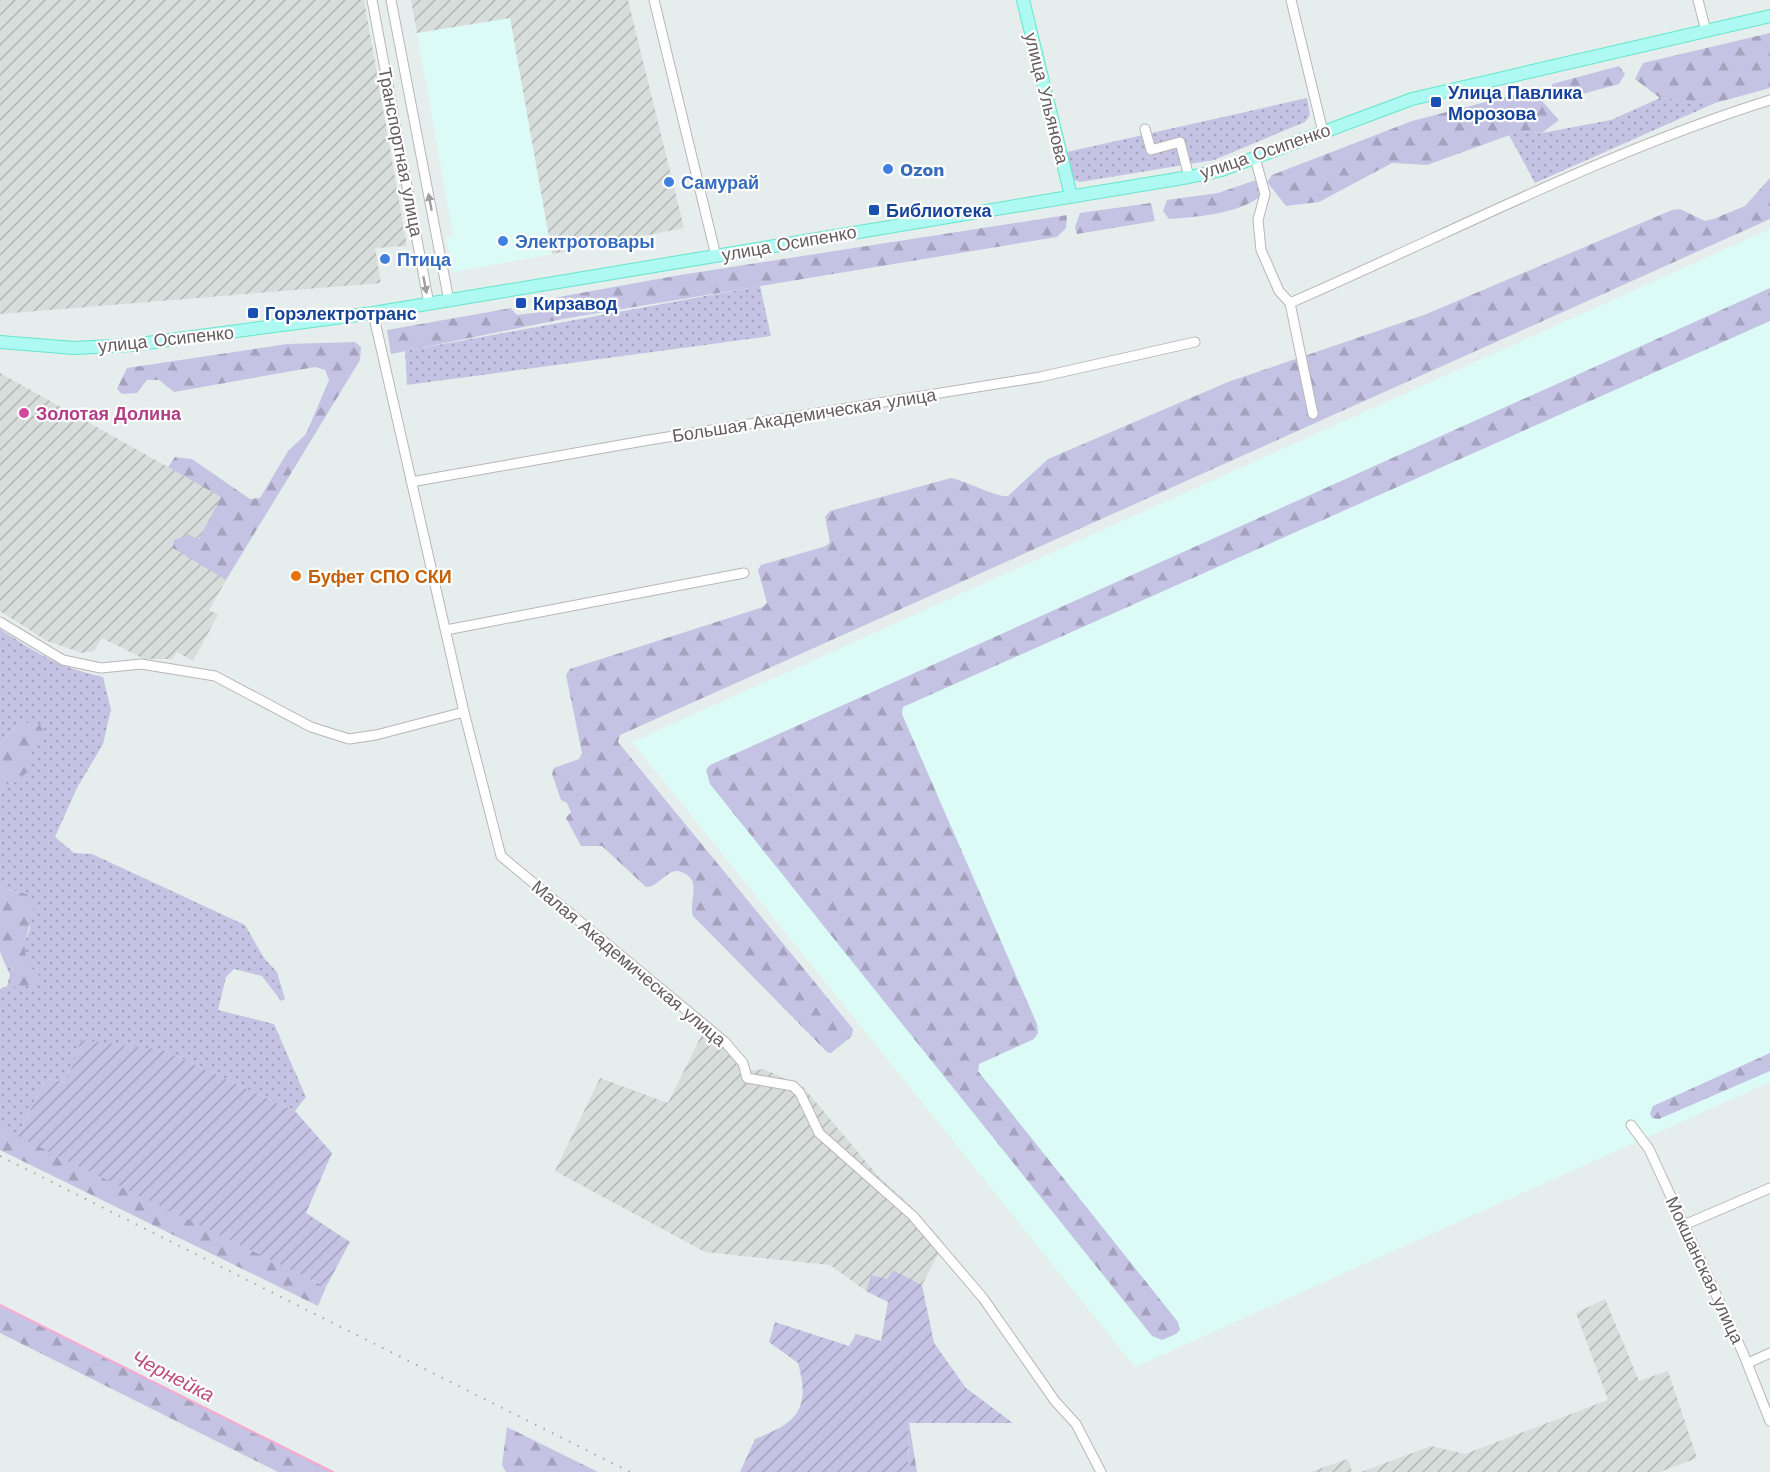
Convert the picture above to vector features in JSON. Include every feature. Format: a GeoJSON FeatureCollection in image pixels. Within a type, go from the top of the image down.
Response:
{"type":"FeatureCollection","features":[{"type":"Feature","properties":{"kind":"main road","name":"улица Ульянова"},"geometry":{"type":"LineString","coordinates":[[1023,0],[1071,195]]}},
{"type":"Feature","properties":{"kind":"main road","name":"улица Осипенко"},"geometry":{"type":"LineString","coordinates":[[1,340],[74,348],[132,345],[373,313],[1189,177],[1255,158],[1412,99],[1770,16]]}},
{"type":"Feature","properties":{"kind":"street","name":"Транспортная улица"},"geometry":{"type":"LineString","coordinates":[[372,0],[429,304]]}},
{"type":"Feature","properties":{"kind":"street","name":"Транспортная улица"},"geometry":{"type":"LineString","coordinates":[[391,0],[449,301]]}},
{"type":"Feature","properties":{"kind":"street"},"geometry":{"type":"LineString","coordinates":[[654,0],[716,256]]}},
{"type":"Feature","properties":{"kind":"street"},"geometry":{"type":"LineString","coordinates":[[1291,0],[1323,132]]}},
{"type":"Feature","properties":{"kind":"street"},"geometry":{"type":"LineString","coordinates":[[1698,0],[1706,31]]}},
{"type":"Feature","properties":{"kind":"street"},"geometry":{"type":"LineString","coordinates":[[1290,303],[1585,169],[1702,121],[1770,100]]}},
{"type":"Feature","properties":{"kind":"street"},"geometry":{"type":"LineString","coordinates":[[1145,129],[1151,150],[1179,142],[1189,177]]}},
{"type":"Feature","properties":{"kind":"street"},"geometry":{"type":"LineString","coordinates":[[1255,158],[1264,194],[1258,220],[1261,250],[1279,291],[1290,303],[1313,414]]}},
{"type":"Feature","properties":{"kind":"street"},"geometry":{"type":"LineString","coordinates":[[0,622],[63,660],[101,668],[141,664],[216,676],[310,728],[349,739],[376,735],[464,712],[373,313]]}},
{"type":"Feature","properties":{"kind":"street","name":"Большая Академическая улица"},"geometry":{"type":"LineString","coordinates":[[411,482],[660,438],[1040,376],[1195,342]]}},
{"type":"Feature","properties":{"kind":"street"},"geometry":{"type":"LineString","coordinates":[[446,630],[744,573]]}},
{"type":"Feature","properties":{"kind":"street","name":"Малая Академическая улица"},"geometry":{"type":"LineString","coordinates":[[464,712],[501,856],[725,1042],[743,1063],[747,1078],[793,1086],[800,1093],[819,1133],[913,1216],[983,1298],[1055,1401],[1076,1424],[1101,1472]]}},
{"type":"Feature","properties":{"kind":"street","name":"Мокшанская улица"},"geometry":{"type":"LineString","coordinates":[[1631,1125],[1649,1149],[1748,1363],[1770,1420]]}},
{"type":"Feature","properties":{"kind":"street"},"geometry":{"type":"LineString","coordinates":[[1684,1226],[1770,1188]]}},
{"type":"Feature","properties":{"kind":"street"},"geometry":{"type":"LineString","coordinates":[[1748,1363],[1770,1353]]}},
{"type":"Feature","properties":{"kind":"shaded area"},"geometry":{"type":"Polygon","coordinates":[[[0,0],[364,0],[407,246],[375,248],[381,283],[0,314],[0,0]]]}},
{"type":"Feature","properties":{"kind":"shaded area"},"geometry":{"type":"Polygon","coordinates":[[[411,0],[628,0],[684,228],[552,254],[510,18],[417,33],[411,0]]]}},
{"type":"Feature","properties":{"kind":"shaded area"},"geometry":{"type":"Polygon","coordinates":[[[510,18],[552,254],[453,272],[446,237],[453,236],[417,33],[510,18]]]}},
{"type":"Feature","properties":{"kind":"shaded area"},"geometry":{"type":"Polygon","coordinates":[[[1770,229],[1770,1082],[1135,1367],[632,742],[1770,229]]]}},
{"type":"Feature","properties":{"kind":"shaded area"},"geometry":{"type":"Polygon","coordinates":[[[0,373],[261,519],[209,610],[218,615],[193,661],[177,652],[172,659],[144,659],[102,638],[94,651],[82,653],[47,641],[0,611],[0,373]]]}},
{"type":"Feature","properties":{"kind":"shaded area"},"geometry":{"type":"Polygon","coordinates":[[[706,1026],[746,1071],[764,1069],[803,1087],[878,1176],[916,1211],[944,1243],[922,1285],[893,1270],[887,1279],[871,1275],[866,1291],[830,1265],[705,1252],[555,1171],[600,1078],[668,1103],[706,1026]]]}},
{"type":"Feature","properties":{"kind":"shaded area"},"geometry":{"type":"Polygon","coordinates":[[[1605,1299],[1639,1381],[1668,1371],[1697,1458],[1660,1472],[1361,1472],[1431,1446],[1465,1454],[1608,1400],[1576,1313],[1605,1299]]]}},
{"type":"Feature","properties":{"kind":"shaded area"},"geometry":{"type":"Polygon","coordinates":[[[1348,1459],[1352,1472],[1310,1472],[1348,1459]]]}},
{"type":"Feature","properties":{"kind":"green space"},"geometry":{"type":"Polygon","coordinates":[[[1770,33],[1770,88],[1715,103],[1660,98],[1635,79],[1643,63],[1770,33]]]}},
{"type":"Feature","properties":{"kind":"green space"},"geometry":{"type":"Polygon","coordinates":[[[1619,66],[1625,74],[1619,84],[1564,99],[1553,92],[1552,84],[1619,66]]]}},
{"type":"Feature","properties":{"kind":"green space"},"geometry":{"type":"Polygon","coordinates":[[[1532,90],[1559,120],[1542,133],[1521,131],[1427,165],[1392,163],[1319,202],[1286,206],[1267,182],[1272,175],[1412,121],[1532,90]]]}},
{"type":"Feature","properties":{"kind":"green space"},"geometry":{"type":"Polygon","coordinates":[[[1307,98],[1310,115],[1305,122],[1214,160],[1080,182],[1074,180],[1067,152],[1307,98]]]}},
{"type":"Feature","properties":{"kind":"green space"},"geometry":{"type":"Polygon","coordinates":[[[1660,98],[1715,103],[1535,183],[1509,135],[1521,131],[1542,133],[1611,120],[1660,98]]]}},
{"type":"Feature","properties":{"kind":"green space"},"geometry":{"type":"Polygon","coordinates":[[[1770,178],[1770,219],[620,735],[618,742],[853,1029],[852,1036],[831,1053],[827,1052],[693,916],[693,887],[689,877],[684,873],[673,871],[656,884],[646,887],[602,846],[581,846],[566,818],[571,812],[567,803],[561,800],[552,774],[554,768],[579,759],[582,753],[566,675],[570,669],[763,607],[767,603],[758,570],[761,565],[826,546],[830,542],[825,517],[830,511],[951,478],[1008,496],[1048,459],[1228,382],[1424,315],[1672,210],[1680,209],[1705,221],[1713,219],[1745,206],[1770,178]]]}},
{"type":"Feature","properties":{"kind":"green space"},"geometry":{"type":"Polygon","coordinates":[[[1256,180],[1262,196],[1229,211],[1169,219],[1163,211],[1167,200],[1218,193],[1256,180]]]}},
{"type":"Feature","properties":{"kind":"green space"},"geometry":{"type":"Polygon","coordinates":[[[1151,203],[1155,221],[1077,234],[1075,227],[1080,213],[1151,203]]]}},
{"type":"Feature","properties":{"kind":"green space"},"geometry":{"type":"Polygon","coordinates":[[[1067,215],[1066,228],[1057,237],[568,318],[391,354],[387,330],[511,308],[517,315],[541,312],[542,300],[680,275],[1067,215]]]}},
{"type":"Feature","properties":{"kind":"green space"},"geometry":{"type":"Polygon","coordinates":[[[760,286],[771,336],[407,385],[405,351],[760,286]]]}},
{"type":"Feature","properties":{"kind":"green space"},"geometry":{"type":"Polygon","coordinates":[[[1770,288],[1770,321],[903,707],[902,714],[1037,1024],[1038,1033],[1034,1039],[979,1064],[978,1071],[1178,1322],[1180,1330],[1176,1334],[1162,1340],[1152,1336],[710,784],[706,770],[710,765],[1770,288]]]}},
{"type":"Feature","properties":{"kind":"green space"},"geometry":{"type":"Polygon","coordinates":[[[355,342],[361,347],[360,360],[226,580],[173,548],[174,540],[189,535],[199,539],[221,497],[168,467],[175,457],[192,459],[250,499],[260,498],[288,451],[306,434],[329,380],[325,370],[315,367],[174,392],[159,380],[147,380],[137,393],[122,394],[117,389],[127,368],[287,344],[355,342]]]}},
{"type":"Feature","properties":{"kind":"green space"},"geometry":{"type":"Polygon","coordinates":[[[0,629],[49,659],[73,669],[103,677],[111,709],[103,744],[77,788],[55,837],[74,853],[92,854],[245,925],[264,958],[277,972],[285,999],[281,1001],[262,976],[234,969],[226,977],[218,1010],[274,1024],[306,1097],[295,1111],[163,1050],[67,1082],[46,1079],[17,1136],[0,1126],[0,989],[7,986],[10,975],[0,952],[5,954],[14,972],[28,967],[23,947],[30,928],[27,894],[0,887],[0,794],[3,786],[19,780],[20,722],[0,744],[0,629]]]}},
{"type":"Feature","properties":{"kind":"green space"},"geometry":{"type":"Polygon","coordinates":[[[20,722],[40,725],[45,735],[32,747],[31,768],[19,780],[3,786],[0,794],[0,744],[20,722]]]}},
{"type":"Feature","properties":{"kind":"green space"},"geometry":{"type":"Polygon","coordinates":[[[0,887],[27,894],[34,906],[25,953],[32,969],[41,977],[37,984],[15,988],[14,972],[5,954],[0,952],[0,887]]]}},
{"type":"Feature","properties":{"kind":"green space"},"geometry":{"type":"Polygon","coordinates":[[[81,1040],[163,1050],[295,1111],[332,1153],[306,1213],[350,1242],[326,1287],[17,1136],[46,1079],[67,1082],[81,1040]]]}},
{"type":"Feature","properties":{"kind":"green space"},"geometry":{"type":"Polygon","coordinates":[[[1770,1053],[1770,1071],[1659,1119],[1652,1118],[1650,1113],[1653,1106],[1770,1053]]]}},
{"type":"Feature","properties":{"kind":"green space"},"geometry":{"type":"Polygon","coordinates":[[[0,1126],[326,1287],[318,1306],[0,1150],[0,1126]]]}},
{"type":"Feature","properties":{"kind":"green space"},"geometry":{"type":"Polygon","coordinates":[[[893,1270],[922,1285],[934,1343],[966,1388],[1013,1423],[909,1423],[908,1472],[740,1472],[755,1439],[781,1427],[790,1420],[801,1403],[803,1392],[798,1363],[769,1342],[775,1322],[849,1346],[856,1334],[881,1341],[888,1302],[866,1291],[871,1275],[887,1279],[893,1270]]]}},
{"type":"Feature","properties":{"kind":"green space"},"geometry":{"type":"Polygon","coordinates":[[[0,1306],[334,1472],[278,1472],[0,1333],[0,1306]]]}},
{"type":"Feature","properties":{"kind":"green space"},"geometry":{"type":"Polygon","coordinates":[[[909,1423],[917,1472],[908,1472],[909,1423]]]}},
{"type":"Feature","properties":{"kind":"green space"},"geometry":{"type":"Polygon","coordinates":[[[507,1427],[598,1472],[506,1472],[502,1465],[507,1427]]]}},
{"type":"Feature","properties":{"kind":"waterway","name":"Чернейка"},"geometry":{"type":"LineString","coordinates":[[0,1305],[333,1472]]}},
{"type":"Feature","properties":{"kind":"railway"},"geometry":{"type":"LineString","coordinates":[[0,1156],[630,1472]]}},
{"type":"Feature","properties":{"kind":"place","name":"Улица Павлика Морозова"},"geometry":{"type":"Point","coordinates":[1436,102]}},
{"type":"Feature","properties":{"kind":"place","name":"Ozon"},"geometry":{"type":"Point","coordinates":[888,169]}},
{"type":"Feature","properties":{"kind":"place","name":"Самурай"},"geometry":{"type":"Point","coordinates":[669,182]}},
{"type":"Feature","properties":{"kind":"place","name":"Библиотека"},"geometry":{"type":"Point","coordinates":[874,210]}},
{"type":"Feature","properties":{"kind":"place","name":"Электротовары"},"geometry":{"type":"Point","coordinates":[503,241]}},
{"type":"Feature","properties":{"kind":"place","name":"Птица"},"geometry":{"type":"Point","coordinates":[385,259]}},
{"type":"Feature","properties":{"kind":"place","name":"Кирзавод"},"geometry":{"type":"Point","coordinates":[521,303]}},
{"type":"Feature","properties":{"kind":"place","name":"Горэлектротранс"},"geometry":{"type":"Point","coordinates":[253,313]}},
{"type":"Feature","properties":{"kind":"place","name":"Золотая Долина"},"geometry":{"type":"Point","coordinates":[24,413]}},
{"type":"Feature","properties":{"kind":"place","name":"Буфет СПО СКИ"},"geometry":{"type":"Point","coordinates":[296,576]}}]}
